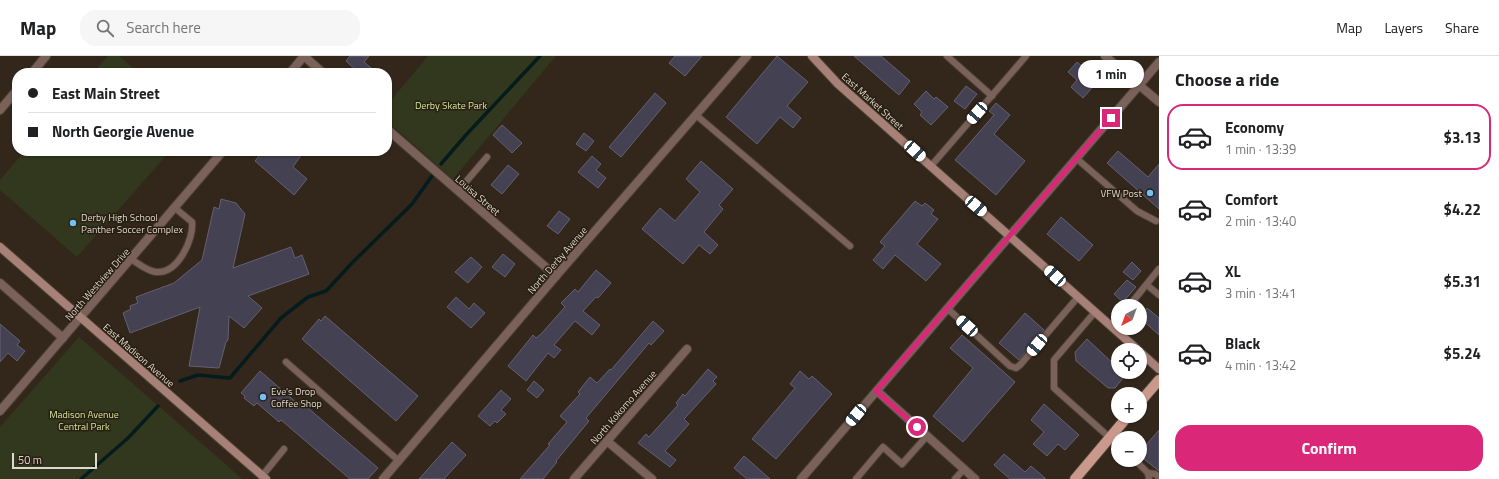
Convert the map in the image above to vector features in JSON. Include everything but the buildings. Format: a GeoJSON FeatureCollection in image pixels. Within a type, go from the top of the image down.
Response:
{"type":"FeatureCollection","features":[{"type":"Feature","properties":{"kind":"main road"},"geometry":{"type":"LineString","coordinates":[[1147,394],[1159,380]]}},
{"type":"Feature","properties":{"kind":"main road"},"geometry":{"type":"LineString","coordinates":[[1075,479],[1122,423]]}},
{"type":"Feature","properties":{"kind":"street"},"geometry":{"type":"LineString","coordinates":[[36,68],[46,56]]}},
{"type":"Feature","properties":{"kind":"street"},"geometry":{"type":"LineString","coordinates":[[294,68],[304,56],[317,68]]}},
{"type":"Feature","properties":{"kind":"street","name":"North Derby Avenue"},"geometry":{"type":"LineString","coordinates":[[386,478],[556,276],[748,56]]}},
{"type":"Feature","properties":{"kind":"street","name":"East Market Street"},"geometry":{"type":"LineString","coordinates":[[812,56],[838,84],[1111,326]]}},
{"type":"Feature","properties":{"kind":"street"},"geometry":{"type":"LineString","coordinates":[[1105,56],[1159,102]]}},
{"type":"Feature","properties":{"kind":"street"},"geometry":{"type":"LineString","coordinates":[[804,478],[1009,235],[1159,62]]}},
{"type":"Feature","properties":{"kind":"street"},"geometry":{"type":"LineString","coordinates":[[0,110],[12,96]]}},
{"type":"Feature","properties":{"kind":"street","name":"Louisa Street"},"geometry":{"type":"LineString","coordinates":[[392,133],[556,276]]}},
{"type":"Feature","properties":{"kind":"street","name":"North Westview Drive"},"geometry":{"type":"LineString","coordinates":[[0,410],[64,338],[219,156]]}},
{"type":"Feature","properties":{"kind":"street","name":"East Madison Avenue"},"geometry":{"type":"LineString","coordinates":[[0,247],[264,478]]}},
{"type":"Feature","properties":{"kind":"street"},"geometry":{"type":"LineString","coordinates":[[0,283],[64,338]]}},
{"type":"Feature","properties":{"kind":"street","name":"East Market Street"},"geometry":{"type":"LineString","coordinates":[[1121,335],[1130,343]]}},
{"type":"Feature","properties":{"kind":"street","name":"North Kokomo Avenue"},"geometry":{"type":"LineString","coordinates":[[574,479],[687,349]]}},
{"type":"Feature","properties":{"kind":"street","name":"East Market Street"},"geometry":{"type":"LineString","coordinates":[[1147,358],[1159,369]]}},
{"type":"Feature","properties":{"kind":"street"},"geometry":{"type":"LineString","coordinates":[[876,391],[975,479]]}},
{"type":"Feature","properties":{"kind":"street"},"geometry":{"type":"LineString","coordinates":[[607,441],[652,479]]}},
{"type":"Feature","properties":{"kind":"lane"},"geometry":{"type":"LineString","coordinates":[[947,56],[992,96]]}},
{"type":"Feature","properties":{"kind":"lane"},"geometry":{"type":"LineString","coordinates":[[931,166],[1026,56]]}},
{"type":"Feature","properties":{"kind":"lane"},"geometry":{"type":"LineString","coordinates":[[696,115],[850,246]]}},
{"type":"Feature","properties":{"kind":"lane"},"geometry":{"type":"LineString","coordinates":[[458,191],[487,157]]}},
{"type":"Feature","properties":{"kind":"lane"},"geometry":{"type":"LineString","coordinates":[[1076,158],[1137,211],[1158,221]]}},
{"type":"Feature","properties":{"kind":"lane"},"geometry":{"type":"LineString","coordinates":[[131,259],[155,272],[165,270],[180,259],[193,230],[192,222],[175,208]]}},
{"type":"Feature","properties":{"kind":"lane"},"geometry":{"type":"LineString","coordinates":[[1135,299],[1159,269]]}},
{"type":"Feature","properties":{"kind":"lane"},"geometry":{"type":"LineString","coordinates":[[1147,284],[1159,295]]}},
{"type":"Feature","properties":{"kind":"lane"},"geometry":{"type":"LineString","coordinates":[[947,308],[1010,366],[1016,368],[1078,297]]}},
{"type":"Feature","properties":{"kind":"lane"},"geometry":{"type":"LineString","coordinates":[[1095,312],[1054,360],[1054,388],[1110,438]]}},
{"type":"Feature","properties":{"kind":"lane"},"geometry":{"type":"LineString","coordinates":[[286,362],[399,461]]}},
{"type":"Feature","properties":{"kind":"lane"},"geometry":{"type":"LineString","coordinates":[[856,479],[883,447],[902,464],[927,436]]}},
{"type":"Feature","properties":{"kind":"lane"},"geometry":{"type":"LineString","coordinates":[[264,478],[284,449]]}},
{"type":"Feature","properties":{"kind":"lane"},"geometry":{"type":"LineString","coordinates":[[1141,467],[1148,476],[1155,474],[1159,477]]}},
{"type":"Feature","properties":{"kind":"lane"},"geometry":{"type":"LineString","coordinates":[[955,479],[964,469]]}},
{"type":"Feature","properties":{"kind":"green space"},"geometry":{"type":"Polygon","coordinates":[[[108,56],[119,56],[133,68],[97,68],[108,56]]]}},
{"type":"Feature","properties":{"kind":"green space","name":"Derby Skate Park"},"geometry":{"type":"Polygon","coordinates":[[[428,56],[556,56],[453,179],[392,125],[392,99],[428,56]]]}},
{"type":"Feature","properties":{"kind":"green space","name":"Derby High School Panther Soccer Complex"},"geometry":{"type":"Polygon","coordinates":[[[21,156],[166,156],[77,257],[0,190],[0,180],[21,156]]]}},
{"type":"Feature","properties":{"kind":"green space","name":"Madison Avenue Central Park"},"geometry":{"type":"Polygon","coordinates":[[[79,337],[242,479],[0,479],[0,427],[79,337]]]}},
{"type":"Feature","properties":{"kind":"waterway"},"geometry":{"type":"LineString","coordinates":[[441,164],[465,136],[540,56]]}},
{"type":"Feature","properties":{"kind":"waterway"},"geometry":{"type":"LineString","coordinates":[[180,381],[198,375],[230,378],[281,318],[308,297],[326,291],[351,264],[412,204],[432,176]]}},
{"type":"Feature","properties":{"kind":"waterway"},"geometry":{"type":"LineString","coordinates":[[81,479],[128,438],[158,406]]}},
{"type":"Feature","properties":{"kind":"place","name":"VFW Post"},"geometry":{"type":"Point","coordinates":[1150,193]}},
{"type":"Feature","properties":{"kind":"place","name":"Derby High School Panther Soccer Complex"},"geometry":{"type":"Point","coordinates":[73,223]}},
{"type":"Feature","properties":{"kind":"place","name":"Eve's Drop Coffee Shop"},"geometry":{"type":"Point","coordinates":[263,397]}},
{"type":"Feature","properties":{"kind":"route"},"geometry":{"type":"LineString","coordinates":[[917,427],[876,391],[1111,118]]}}]}
